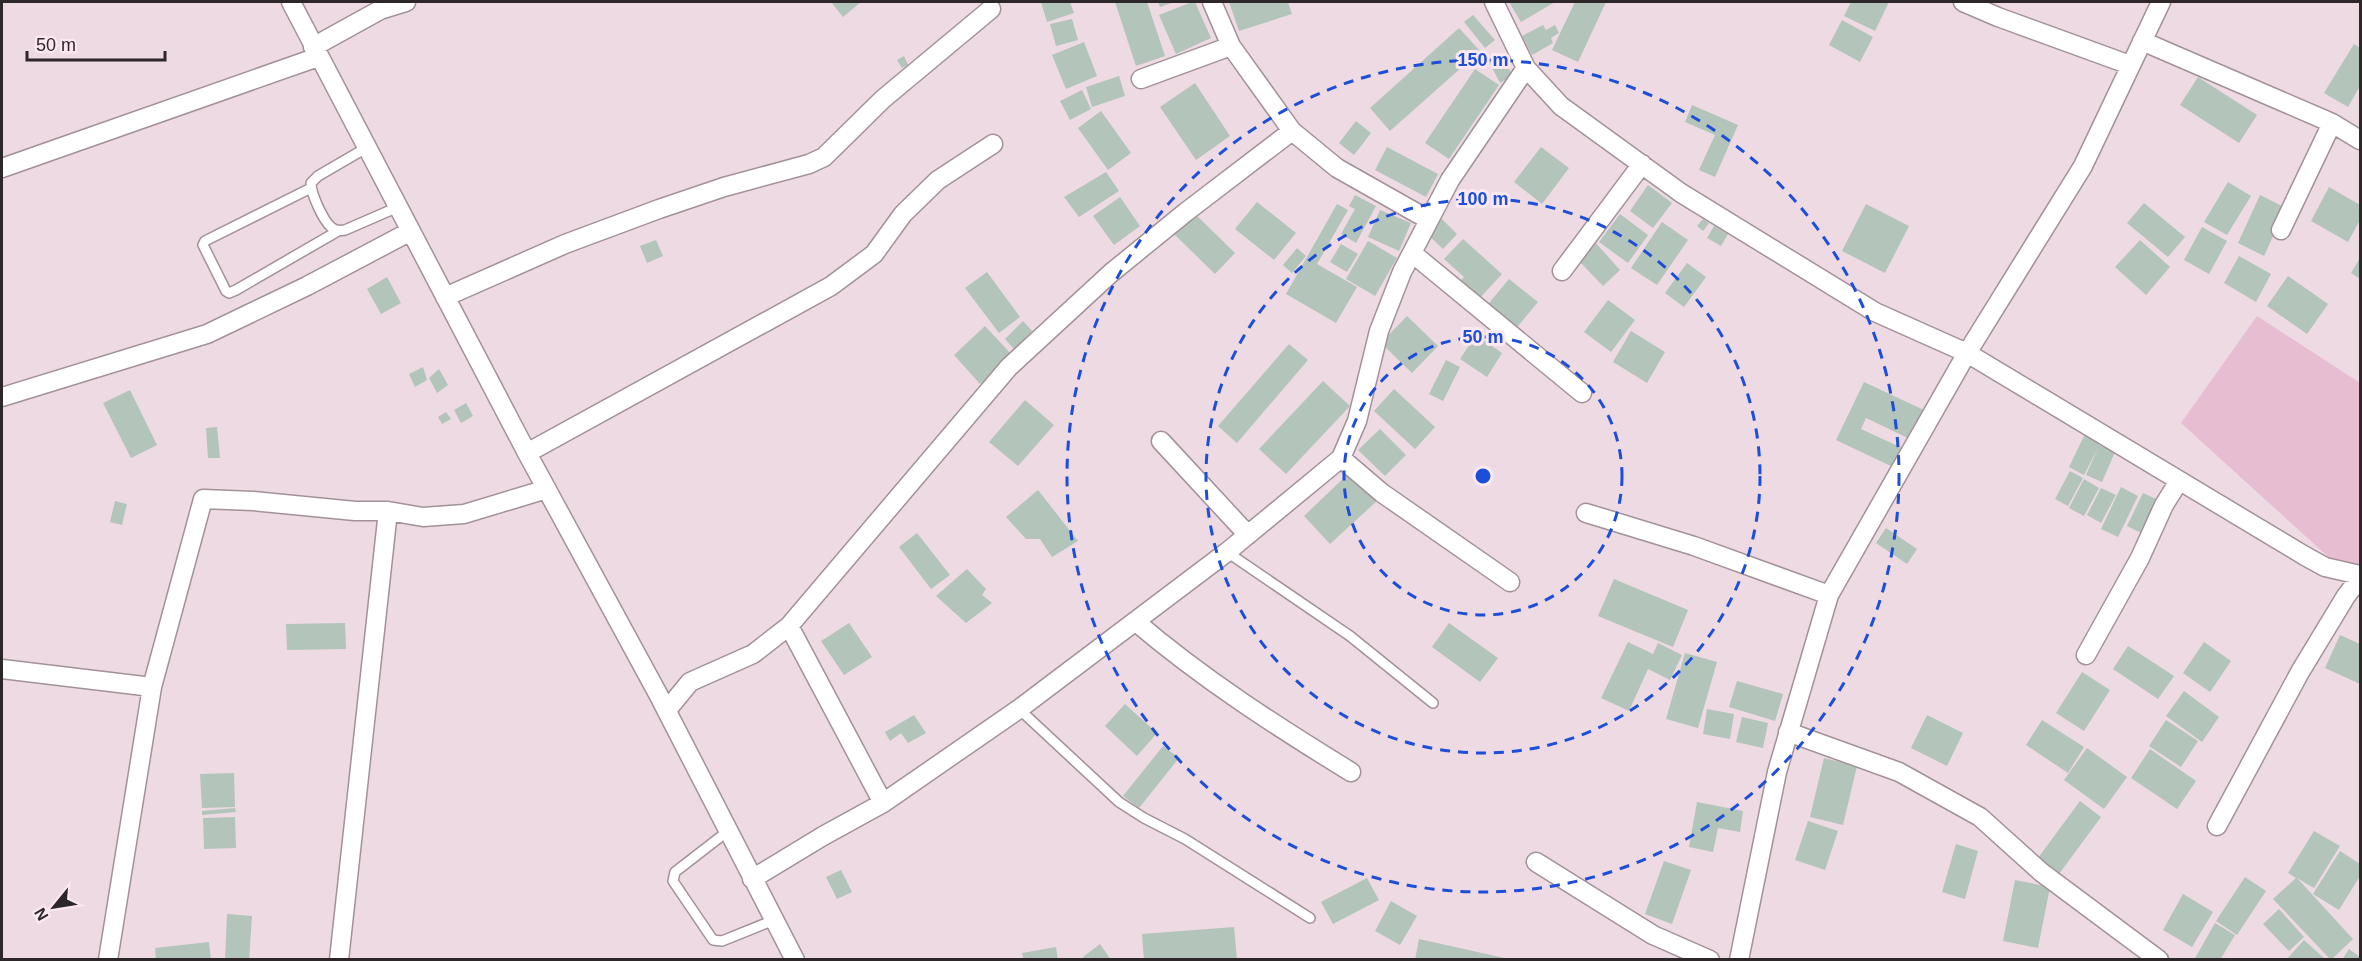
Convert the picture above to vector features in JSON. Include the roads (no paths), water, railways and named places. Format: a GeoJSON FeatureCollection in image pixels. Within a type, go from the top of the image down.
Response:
{"type":"FeatureCollection","features":[{"type":"Feature","properties":{"kind":"street"},"geometry":{"type":"LineString","coordinates":[[291,2],[527,453],[667,710],[795,960]]}},
{"type":"Feature","properties":{"kind":"street"},"geometry":{"type":"LineString","coordinates":[[2,168],[316,52],[380,10],[406,2]]}},
{"type":"Feature","properties":{"kind":"street"},"geometry":{"type":"LineString","coordinates":[[1212,2],[1231,46],[1292,131],[1337,168],[1430,220]]}},
{"type":"Feature","properties":{"kind":"street"},"geometry":{"type":"LineString","coordinates":[[1494,2],[1526,68],[1561,106],[1681,193],[1875,312],[1967,353],[2325,567],[2361,576],[2346,596],[2300,672],[2217,826]]}},
{"type":"Feature","properties":{"kind":"street"},"geometry":{"type":"LineString","coordinates":[[1963,2],[1998,17],[2130,64]]}},
{"type":"Feature","properties":{"kind":"street"},"geometry":{"type":"LineString","coordinates":[[1739,960],[1777,772],[1828,595],[1967,353],[2083,166],[2161,2]]}},
{"type":"Feature","properties":{"kind":"street"},"geometry":{"type":"LineString","coordinates":[[446,297],[565,244],[659,209],[724,187],[776,174],[824,156],[883,99],[991,9]]}},
{"type":"Feature","properties":{"kind":"street"},"geometry":{"type":"LineString","coordinates":[[2142,41],[2332,123],[2361,140]]}},
{"type":"Feature","properties":{"kind":"street"},"geometry":{"type":"LineString","coordinates":[[1141,79],[1231,46]]}},
{"type":"Feature","properties":{"kind":"street"},"geometry":{"type":"LineString","coordinates":[[752,879],[883,803],[1019,709],[1227,552],[1341,458],[1357,421],[1379,331],[1412,253],[1450,180],[1526,68]]}},
{"type":"Feature","properties":{"kind":"street"},"geometry":{"type":"LineString","coordinates":[[2282,230],[2332,123]]}},
{"type":"Feature","properties":{"kind":"street"},"geometry":{"type":"LineString","coordinates":[[667,710],[690,682],[753,654],[789,626],[1009,367],[1128,259],[1185,212],[1292,131]]}},
{"type":"Feature","properties":{"kind":"street"},"geometry":{"type":"LineString","coordinates":[[527,453],[831,286],[874,254],[903,214],[938,180],[963,161],[993,144]]}},
{"type":"Feature","properties":{"kind":"street"},"geometry":{"type":"LineString","coordinates":[[1562,272],[1642,164]]}},
{"type":"Feature","properties":{"kind":"street"},"geometry":{"type":"LineString","coordinates":[[2,397],[207,334],[307,286],[411,231]]}},
{"type":"Feature","properties":{"kind":"street"},"geometry":{"type":"LineString","coordinates":[[1412,253],[1582,393]]}},
{"type":"Feature","properties":{"kind":"street"},"geometry":{"type":"LineString","coordinates":[[1161,441],[1248,535]]}},
{"type":"Feature","properties":{"kind":"street"},"geometry":{"type":"LineString","coordinates":[[1341,458],[1382,493],[1510,582]]}},
{"type":"Feature","properties":{"kind":"street"},"geometry":{"type":"LineString","coordinates":[[2086,655],[2140,558],[2164,505],[2179,481]]}},
{"type":"Feature","properties":{"kind":"street"},"geometry":{"type":"LineString","coordinates":[[108,960],[152,687],[203,500],[253,501],[355,511],[388,511],[423,517],[464,514],[547,489]]}},
{"type":"Feature","properties":{"kind":"street"},"geometry":{"type":"LineString","coordinates":[[339,960],[388,511]]}},
{"type":"Feature","properties":{"kind":"street"},"geometry":{"type":"LineString","coordinates":[[1586,513],[1694,546],[1828,595]]}},
{"type":"Feature","properties":{"kind":"street"},"geometry":{"type":"LineString","coordinates":[[1136,622],[1202,674],[1272,724],[1351,772]]}},
{"type":"Feature","properties":{"kind":"street"},"geometry":{"type":"LineString","coordinates":[[789,626],[883,803]]}},
{"type":"Feature","properties":{"kind":"street"},"geometry":{"type":"LineString","coordinates":[[2,669],[152,687]]}},
{"type":"Feature","properties":{"kind":"street"},"geometry":{"type":"LineString","coordinates":[[1788,732],[1899,772],[1980,818],[2041,872],[2159,960]]}},
{"type":"Feature","properties":{"kind":"street"},"geometry":{"type":"LineString","coordinates":[[1536,862],[1653,935],[1710,960]]}},
{"type":"Feature","properties":{"kind":"lane"},"geometry":{"type":"LineString","coordinates":[[338,231],[331,227],[311,192],[311,183],[366,148]]}},
{"type":"Feature","properties":{"kind":"lane"},"geometry":{"type":"LineString","coordinates":[[311,188],[204,241],[203,245],[226,291],[229,293],[236,290],[338,231],[398,207]]}},
{"type":"Feature","properties":{"kind":"lane"},"geometry":{"type":"LineString","coordinates":[[1227,552],[1350,636],[1433,703]]}},
{"type":"Feature","properties":{"kind":"lane"},"geometry":{"type":"LineString","coordinates":[[1019,709],[1119,802],[1185,839],[1310,918]]}},
{"type":"Feature","properties":{"kind":"lane"},"geometry":{"type":"LineString","coordinates":[[728,831],[675,872],[673,881],[712,940],[722,941],[774,920]]}}]}
